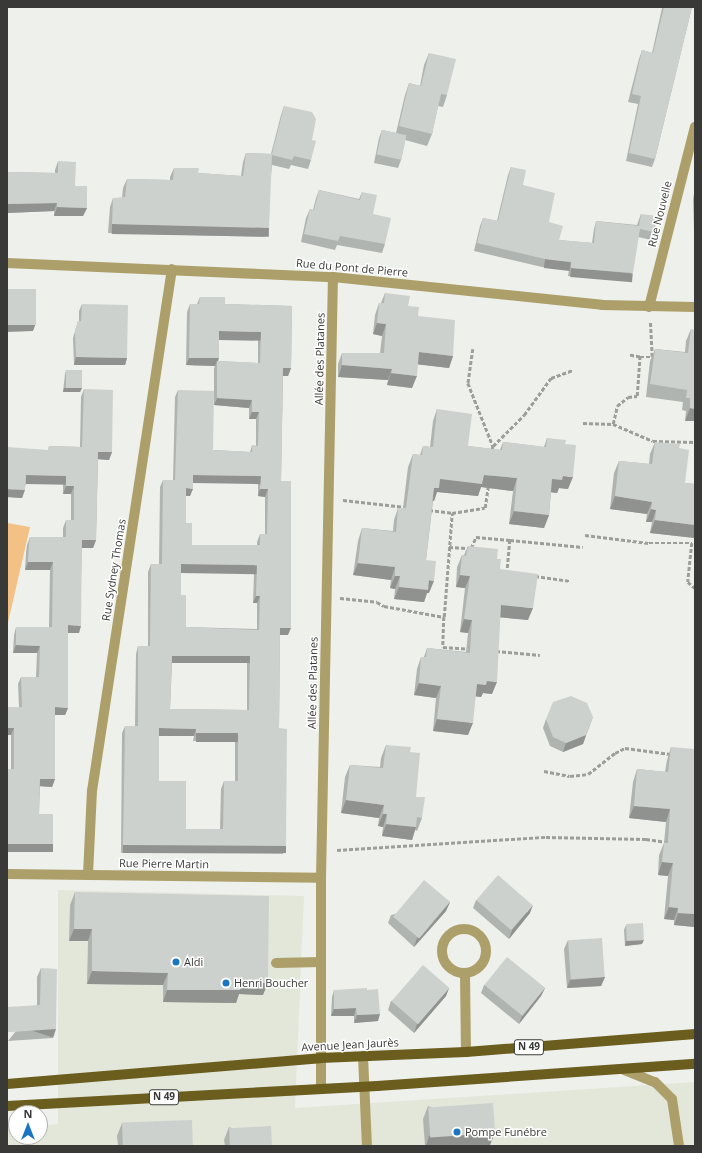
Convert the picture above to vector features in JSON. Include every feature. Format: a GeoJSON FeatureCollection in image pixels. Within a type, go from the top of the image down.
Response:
{"type":"FeatureCollection","features":[{"type":"Feature","properties":{"kind":"main road","name":"Avenue Jean Jaurès"},"geometry":{"type":"LineString","coordinates":[[7,1084],[320,1058],[466,1052],[695,1034]]}},
{"type":"Feature","properties":{"kind":"main road","name":"N 49"},"geometry":{"type":"LineString","coordinates":[[7,1106],[364,1087],[695,1064]]}},
{"type":"Feature","properties":{"kind":"street","name":"Rue Nouvelle"},"geometry":{"type":"LineString","coordinates":[[649,307],[695,127]]}},
{"type":"Feature","properties":{"kind":"street","name":"Rue du Pont de Pierre"},"geometry":{"type":"LineString","coordinates":[[7,263],[333,277],[595,305],[695,307]]}},
{"type":"Feature","properties":{"kind":"street","name":"Rue Sydney Thomas"},"geometry":{"type":"LineString","coordinates":[[88,875],[92,791],[172,269]]}},
{"type":"Feature","properties":{"kind":"street","name":"Allée des Platanes"},"geometry":{"type":"LineString","coordinates":[[321,1089],[321,878],[333,277]]}},
{"type":"Feature","properties":{"kind":"street","name":"Rue Pierre Martin"},"geometry":{"type":"LineString","coordinates":[[7,874],[321,878]]}},
{"type":"Feature","properties":{"kind":"street"},"geometry":{"type":"LineString","coordinates":[[462,928],[479,934],[486,949],[480,966],[465,973],[449,968],[441,952],[447,936],[462,928]]}},
{"type":"Feature","properties":{"kind":"street"},"geometry":{"type":"LineString","coordinates":[[276,963],[321,962]]}},
{"type":"Feature","properties":{"kind":"street"},"geometry":{"type":"LineString","coordinates":[[465,973],[466,1052]]}},
{"type":"Feature","properties":{"kind":"street"},"geometry":{"type":"LineString","coordinates":[[363,1056],[367,1146]]}},
{"type":"Feature","properties":{"kind":"street"},"geometry":{"type":"LineString","coordinates":[[622,1069],[654,1082],[672,1099],[679,1146]]}},
{"type":"Feature","properties":{"kind":"path"},"geometry":{"type":"LineString","coordinates":[[629,356],[652,357],[649,307]]}},
{"type":"Feature","properties":{"kind":"path"},"geometry":{"type":"LineString","coordinates":[[473,349],[468,383],[493,446],[492,454]]}},
{"type":"Feature","properties":{"kind":"path"},"geometry":{"type":"LineString","coordinates":[[613,424],[617,406],[628,398],[637,396],[640,357]]}},
{"type":"Feature","properties":{"kind":"path"},"geometry":{"type":"LineString","coordinates":[[493,446],[524,415],[551,378],[573,370]]}},
{"type":"Feature","properties":{"kind":"path"},"geometry":{"type":"LineString","coordinates":[[583,423],[613,424],[653,441],[695,442]]}},
{"type":"Feature","properties":{"kind":"path"},"geometry":{"type":"LineString","coordinates":[[421,509],[452,513],[485,508],[488,485]]}},
{"type":"Feature","properties":{"kind":"path"},"geometry":{"type":"LineString","coordinates":[[329,499],[413,508]]}},
{"type":"Feature","properties":{"kind":"path"},"geometry":{"type":"LineString","coordinates":[[452,513],[443,647],[473,649]]}},
{"type":"Feature","properties":{"kind":"path"},"geometry":{"type":"LineString","coordinates":[[585,535],[648,543],[692,543]]}},
{"type":"Feature","properties":{"kind":"path"},"geometry":{"type":"LineString","coordinates":[[693,536],[688,582],[695,588]]}},
{"type":"Feature","properties":{"kind":"path"},"geometry":{"type":"LineString","coordinates":[[449,547],[471,548],[476,537],[583,547]]}},
{"type":"Feature","properties":{"kind":"path"},"geometry":{"type":"LineString","coordinates":[[510,540],[507,572],[514,573]]}},
{"type":"Feature","properties":{"kind":"path"},"geometry":{"type":"LineString","coordinates":[[528,575],[570,581]]}},
{"type":"Feature","properties":{"kind":"path"},"geometry":{"type":"LineString","coordinates":[[327,596],[377,602],[384,606],[444,617]]}},
{"type":"Feature","properties":{"kind":"path"},"geometry":{"type":"LineString","coordinates":[[488,650],[540,655]]}},
{"type":"Feature","properties":{"kind":"path"},"geometry":{"type":"LineString","coordinates":[[544,771],[570,776],[588,774],[614,753],[625,748],[679,755]]}},
{"type":"Feature","properties":{"kind":"path"},"geometry":{"type":"LineString","coordinates":[[322,851],[546,837],[646,839],[674,843]]}},
{"type":"Feature","properties":{"kind":"shaded area"},"geometry":{"type":"Polygon","coordinates":[[[7,523],[30,527],[7,627],[7,523]]]}},
{"type":"Feature","properties":{"kind":"shaded area"},"geometry":{"type":"Polygon","coordinates":[[[58,890],[304,896],[295,1108],[695,1082],[695,1146],[7,1146],[7,1128],[8,1145],[48,1145],[48,1125],[58,1124],[58,890]]]}},
{"type":"Feature","properties":{"kind":"building"},"geometry":{"type":"Polygon","coordinates":[[[664,7],[692,7],[655,159],[629,153],[641,96],[632,94],[642,50],[653,53],[664,7]]]}},
{"type":"Feature","properties":{"kind":"building"},"geometry":{"type":"Polygon","coordinates":[[[429,53],[456,59],[447,95],[441,94],[432,134],[399,126],[409,83],[421,86],[429,53]]]}},
{"type":"Feature","properties":{"kind":"building"},"geometry":{"type":"Polygon","coordinates":[[[284,106],[312,112],[316,119],[312,140],[316,141],[311,160],[294,156],[292,160],[272,155],[269,228],[112,224],[113,198],[125,197],[127,179],[173,180],[174,168],[199,168],[198,173],[243,176],[246,153],[272,154],[284,106]]]}},
{"type":"Feature","properties":{"kind":"building"},"geometry":{"type":"Polygon","coordinates":[[[382,130],[406,135],[401,160],[377,154],[382,130]]]}},
{"type":"Feature","properties":{"kind":"building"},"geometry":{"type":"Polygon","coordinates":[[[58,161],[76,162],[75,186],[87,186],[87,208],[57,207],[57,203],[7,204],[7,172],[58,173],[58,161]]]}},
{"type":"Feature","properties":{"kind":"building"},"geometry":{"type":"Polygon","coordinates":[[[511,167],[526,170],[523,185],[555,193],[549,222],[563,226],[559,240],[594,243],[596,221],[639,226],[641,214],[658,216],[654,232],[640,229],[633,273],[571,268],[571,262],[545,259],[477,243],[483,218],[498,221],[511,167]]]}},
{"type":"Feature","properties":{"kind":"building"},"geometry":{"type":"Polygon","coordinates":[[[319,190],[360,200],[362,192],[377,195],[373,214],[391,218],[385,244],[340,236],[338,241],[304,234],[310,209],[314,210],[319,190]]]}},
{"type":"Feature","properties":{"kind":"building"},"geometry":{"type":"Polygon","coordinates":[[[7,289],[36,289],[36,325],[7,325],[7,289]]]}},
{"type":"Feature","properties":{"kind":"building"},"geometry":{"type":"Polygon","coordinates":[[[385,293],[410,296],[408,306],[419,307],[418,316],[455,320],[453,356],[419,352],[417,376],[391,373],[392,369],[342,365],[342,353],[384,353],[386,324],[377,323],[379,303],[384,303],[385,293]]]}},
{"type":"Feature","properties":{"kind":"building"},"geometry":{"type":"Polygon","coordinates":[[[200,297],[225,297],[225,304],[292,306],[291,368],[283,368],[281,481],[291,481],[291,628],[280,628],[279,728],[287,729],[286,846],[123,845],[125,726],[138,726],[138,646],[150,646],[151,564],[162,564],[163,480],[175,480],[178,390],[214,391],[213,450],[252,452],[252,445],[258,446],[259,412],[252,412],[252,400],[217,398],[217,361],[260,363],[261,332],[219,331],[219,358],[189,358],[190,304],[199,304],[200,297]],[[193,475],[193,489],[186,488],[186,523],[192,523],[192,545],[260,545],[260,534],[267,534],[268,489],[260,489],[261,476],[193,475]],[[181,564],[181,595],[186,595],[186,627],[259,630],[260,596],[256,596],[257,565],[181,564]],[[172,656],[170,709],[249,710],[250,656],[172,656]],[[159,728],[159,781],[186,781],[186,829],[223,829],[224,781],[238,781],[238,733],[196,733],[196,729],[159,728]]]}},
{"type":"Feature","properties":{"kind":"building"},"geometry":{"type":"Polygon","coordinates":[[[82,304],[128,305],[127,358],[76,357],[75,331],[78,321],[81,321],[82,304]]]}},
{"type":"Feature","properties":{"kind":"building"},"geometry":{"type":"Polygon","coordinates":[[[691,329],[695,330],[695,409],[690,408],[690,398],[686,398],[687,390],[650,384],[655,349],[688,353],[691,329]]]}},
{"type":"Feature","properties":{"kind":"building"},"geometry":{"type":"Polygon","coordinates":[[[66,370],[82,370],[82,388],[66,388],[66,370]]]}},
{"type":"Feature","properties":{"kind":"building"},"geometry":{"type":"Polygon","coordinates":[[[84,389],[113,390],[112,452],[98,452],[96,540],[82,540],[81,626],[68,625],[68,708],[55,707],[55,779],[40,779],[39,814],[53,814],[53,844],[7,844],[7,769],[14,769],[14,728],[7,728],[7,707],[22,707],[21,677],[39,677],[40,646],[16,645],[16,627],[52,627],[53,562],[28,562],[30,537],[66,537],[66,520],[74,520],[74,486],[66,486],[66,476],[26,475],[25,490],[7,489],[7,447],[48,450],[49,446],[82,447],[84,389]]]}},
{"type":"Feature","properties":{"kind":"building"},"geometry":{"type":"Polygon","coordinates":[[[437,409],[472,414],[468,446],[502,450],[503,442],[546,447],[547,438],[566,440],[565,444],[576,445],[573,477],[563,476],[562,480],[552,479],[549,515],[514,511],[517,478],[484,475],[482,484],[440,479],[439,488],[434,488],[426,560],[436,561],[434,581],[429,580],[428,590],[399,587],[400,576],[395,576],[395,567],[358,563],[362,528],[396,532],[398,508],[406,508],[413,454],[422,455],[423,446],[433,447],[437,409]]]}},
{"type":"Feature","properties":{"kind":"building"},"geometry":{"type":"Polygon","coordinates":[[[655,442],[680,444],[679,448],[689,450],[685,483],[695,484],[695,525],[655,520],[656,510],[651,509],[652,502],[615,496],[619,461],[652,464],[655,442]]]}},
{"type":"Feature","properties":{"kind":"building"},"geometry":{"type":"Polygon","coordinates":[[[468,546],[498,549],[497,559],[501,559],[500,569],[538,574],[533,608],[501,605],[497,682],[487,681],[486,685],[477,684],[473,723],[437,719],[441,686],[419,683],[421,657],[426,657],[427,648],[470,653],[472,620],[464,619],[470,576],[460,575],[462,555],[466,556],[468,546]]]}},
{"type":"Feature","properties":{"kind":"building"},"geometry":{"type":"Polygon","coordinates":[[[571,696],[587,703],[593,717],[586,735],[566,743],[553,737],[546,719],[553,702],[571,696]]]}},
{"type":"Feature","properties":{"kind":"building"},"geometry":{"type":"Polygon","coordinates":[[[386,745],[411,747],[410,752],[420,753],[416,797],[425,797],[422,818],[417,817],[416,827],[386,824],[387,814],[383,814],[384,805],[346,800],[350,765],[383,768],[386,745]]]}},
{"type":"Feature","properties":{"kind":"building"},"geometry":{"type":"Polygon","coordinates":[[[671,747],[695,749],[695,914],[678,913],[678,908],[669,907],[673,863],[662,862],[664,843],[668,843],[670,809],[634,806],[637,769],[668,772],[671,747]]]}},
{"type":"Feature","properties":{"kind":"building"},"geometry":{"type":"Polygon","coordinates":[[[498,875],[533,905],[511,930],[476,900],[498,875]]]}},
{"type":"Feature","properties":{"kind":"building"},"geometry":{"type":"Polygon","coordinates":[[[424,880],[450,902],[419,939],[393,917],[424,880]]]}},
{"type":"Feature","properties":{"kind":"building","name":"Aldi"},"geometry":{"type":"Polygon","coordinates":[[[75,892],[269,896],[268,983],[241,982],[240,990],[167,990],[168,973],[92,971],[92,929],[74,929],[75,892]]]}},
{"type":"Feature","properties":{"kind":"building"},"geometry":{"type":"Polygon","coordinates":[[[643,923],[644,940],[627,941],[626,924],[643,923]]]}},
{"type":"Feature","properties":{"kind":"building"},"geometry":{"type":"Polygon","coordinates":[[[602,938],[605,977],[571,979],[568,940],[602,938]]]}},
{"type":"Feature","properties":{"kind":"building"},"geometry":{"type":"Polygon","coordinates":[[[507,957],[545,988],[522,1016],[484,985],[507,957]]]}},
{"type":"Feature","properties":{"kind":"building"},"geometry":{"type":"Polygon","coordinates":[[[423,965],[449,988],[418,1024],[392,1001],[423,965]]]}},
{"type":"Feature","properties":{"kind":"building"},"geometry":{"type":"Polygon","coordinates":[[[41,968],[57,969],[56,1029],[7,1032],[7,1007],[40,1005],[41,968]]]}},
{"type":"Feature","properties":{"kind":"building"},"geometry":{"type":"Polygon","coordinates":[[[367,988],[367,990],[378,989],[380,1014],[357,1015],[356,1008],[334,1009],[334,990],[367,988]]]}},
{"type":"Feature","properties":{"kind":"building"},"geometry":{"type":"Polygon","coordinates":[[[493,1103],[495,1133],[430,1137],[428,1108],[493,1103]]]}},
{"type":"Feature","properties":{"kind":"building"},"geometry":{"type":"Polygon","coordinates":[[[192,1120],[193,1146],[123,1146],[122,1122],[192,1120]]]}},
{"type":"Feature","properties":{"kind":"building"},"geometry":{"type":"Polygon","coordinates":[[[271,1126],[272,1146],[230,1146],[229,1128],[271,1126]]]}},
{"type":"Feature","properties":{"kind":"place","name":"Aldi"},"geometry":{"type":"Point","coordinates":[176,962]}},
{"type":"Feature","properties":{"kind":"place","name":"Henri Boucher"},"geometry":{"type":"Point","coordinates":[226,983]}},
{"type":"Feature","properties":{"kind":"place","name":"Pompe Funébre"},"geometry":{"type":"Point","coordinates":[457,1132]}}]}
